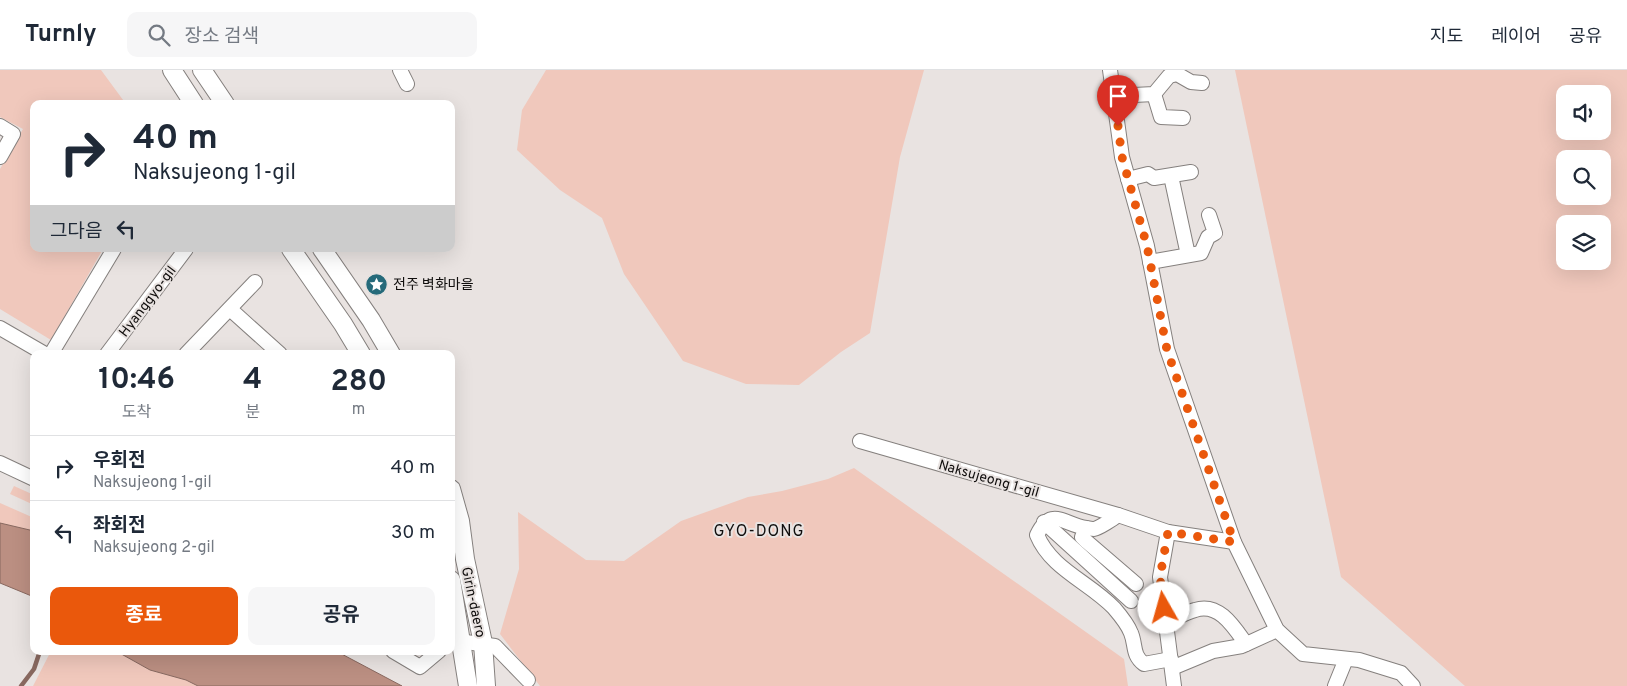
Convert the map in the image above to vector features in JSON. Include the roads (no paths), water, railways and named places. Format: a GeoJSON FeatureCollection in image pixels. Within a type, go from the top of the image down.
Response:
{"type":"FeatureCollection","features":[{"type":"Feature","properties":{"kind":"street"},"geometry":{"type":"LineString","coordinates":[[172,70],[191,100]]}},
{"type":"Feature","properties":{"kind":"street"},"geometry":{"type":"LineString","coordinates":[[202,70],[222,100]]}},
{"type":"Feature","properties":{"kind":"street"},"geometry":{"type":"LineString","coordinates":[[400,70],[407,84]]}},
{"type":"Feature","properties":{"kind":"street"},"geometry":{"type":"LineString","coordinates":[[1110,70],[1122,157],[1150,262],[1167,350],[1234,542],[1277,630],[1304,654],[1358,660],[1401,673],[1413,686]]}},
{"type":"Feature","properties":{"kind":"street"},"geometry":{"type":"LineString","coordinates":[[1114,96],[1154,94],[1169,76],[1177,74],[1191,82],[1202,83]]}},
{"type":"Feature","properties":{"kind":"street"},"geometry":{"type":"LineString","coordinates":[[1154,94],[1161,118],[1183,118]]}},
{"type":"Feature","properties":{"kind":"street"},"geometry":{"type":"LineString","coordinates":[[0,126],[13,134],[0,157]]}},
{"type":"Feature","properties":{"kind":"street"},"geometry":{"type":"LineString","coordinates":[[1128,179],[1148,174],[1154,178],[1191,172]]}},
{"type":"Feature","properties":{"kind":"street"},"geometry":{"type":"LineString","coordinates":[[1171,176],[1188,255]]}},
{"type":"Feature","properties":{"kind":"street"},"geometry":{"type":"LineString","coordinates":[[1150,262],[1201,252],[1208,237],[1215,233],[1209,215]]}},
{"type":"Feature","properties":{"kind":"street"},"geometry":{"type":"LineString","coordinates":[[54,350],[112,252]]}},
{"type":"Feature","properties":{"kind":"street","name":"Hyanggyo-gil"},"geometry":{"type":"LineString","coordinates":[[110,350],[184,252]]}},
{"type":"Feature","properties":{"kind":"street"},"geometry":{"type":"LineString","coordinates":[[293,252],[359,350]]}},
{"type":"Feature","properties":{"kind":"street"},"geometry":{"type":"LineString","coordinates":[[324,252],[371,320],[389,350]]}},
{"type":"Feature","properties":{"kind":"street"},"geometry":{"type":"LineString","coordinates":[[190,350],[256,282]]}},
{"type":"Feature","properties":{"kind":"street"},"geometry":{"type":"LineString","coordinates":[[230,309],[276,350]]}},
{"type":"Feature","properties":{"kind":"street"},"geometry":{"type":"LineString","coordinates":[[0,328],[38,350]]}},
{"type":"Feature","properties":{"kind":"street","name":"Naksujeong 1-gil"},"geometry":{"type":"LineString","coordinates":[[860,441],[1118,515],[1168,532],[1234,542]]}},
{"type":"Feature","properties":{"kind":"street"},"geometry":{"type":"LineString","coordinates":[[0,463],[30,477]]}},
{"type":"Feature","properties":{"kind":"street","name":"Girin-daero"},"geometry":{"type":"LineString","coordinates":[[455,503],[483,643],[486,686]]}},
{"type":"Feature","properties":{"kind":"street"},"geometry":{"type":"LineString","coordinates":[[1118,515],[1094,529],[1050,519],[1044,522],[1037,535],[1048,554],[1115,610],[1131,633],[1138,659],[1144,664],[1171,664],[1246,644],[1277,630]]}},
{"type":"Feature","properties":{"kind":"street"},"geometry":{"type":"LineString","coordinates":[[1044,522],[1131,601]]}},
{"type":"Feature","properties":{"kind":"street"},"geometry":{"type":"LineString","coordinates":[[1086,528],[1082,537],[1136,584]]}},
{"type":"Feature","properties":{"kind":"street"},"geometry":{"type":"LineString","coordinates":[[1168,532],[1160,577],[1174,686]]}},
{"type":"Feature","properties":{"kind":"street"},"geometry":{"type":"LineString","coordinates":[[1166,622],[1196,609],[1213,610],[1232,624],[1246,644]]}},
{"type":"Feature","properties":{"kind":"street"},"geometry":{"type":"LineString","coordinates":[[456,641],[495,646],[528,680]]}},
{"type":"Feature","properties":{"kind":"street","name":"Girin-daero"},"geometry":{"type":"LineString","coordinates":[[456,641],[468,686]]}},
{"type":"Feature","properties":{"kind":"street"},"geometry":{"type":"LineString","coordinates":[[400,655],[420,667],[434,655]]}},
{"type":"Feature","properties":{"kind":"street"},"geometry":{"type":"LineString","coordinates":[[1335,686],[1346,659]]}},
{"type":"Feature","properties":{"kind":"waterway"},"geometry":{"type":"LineString","coordinates":[[21,686],[34,669],[39,655]]}},
{"type":"Feature","properties":{"kind":"place","name":"전주 벽화마을"},"geometry":{"type":"Point","coordinates":[377,284]}},
{"type":"Feature","properties":{"kind":"district","name":"GYO-DONG"},"geometry":{"type":"Point","coordinates":[759,530]}}]}
